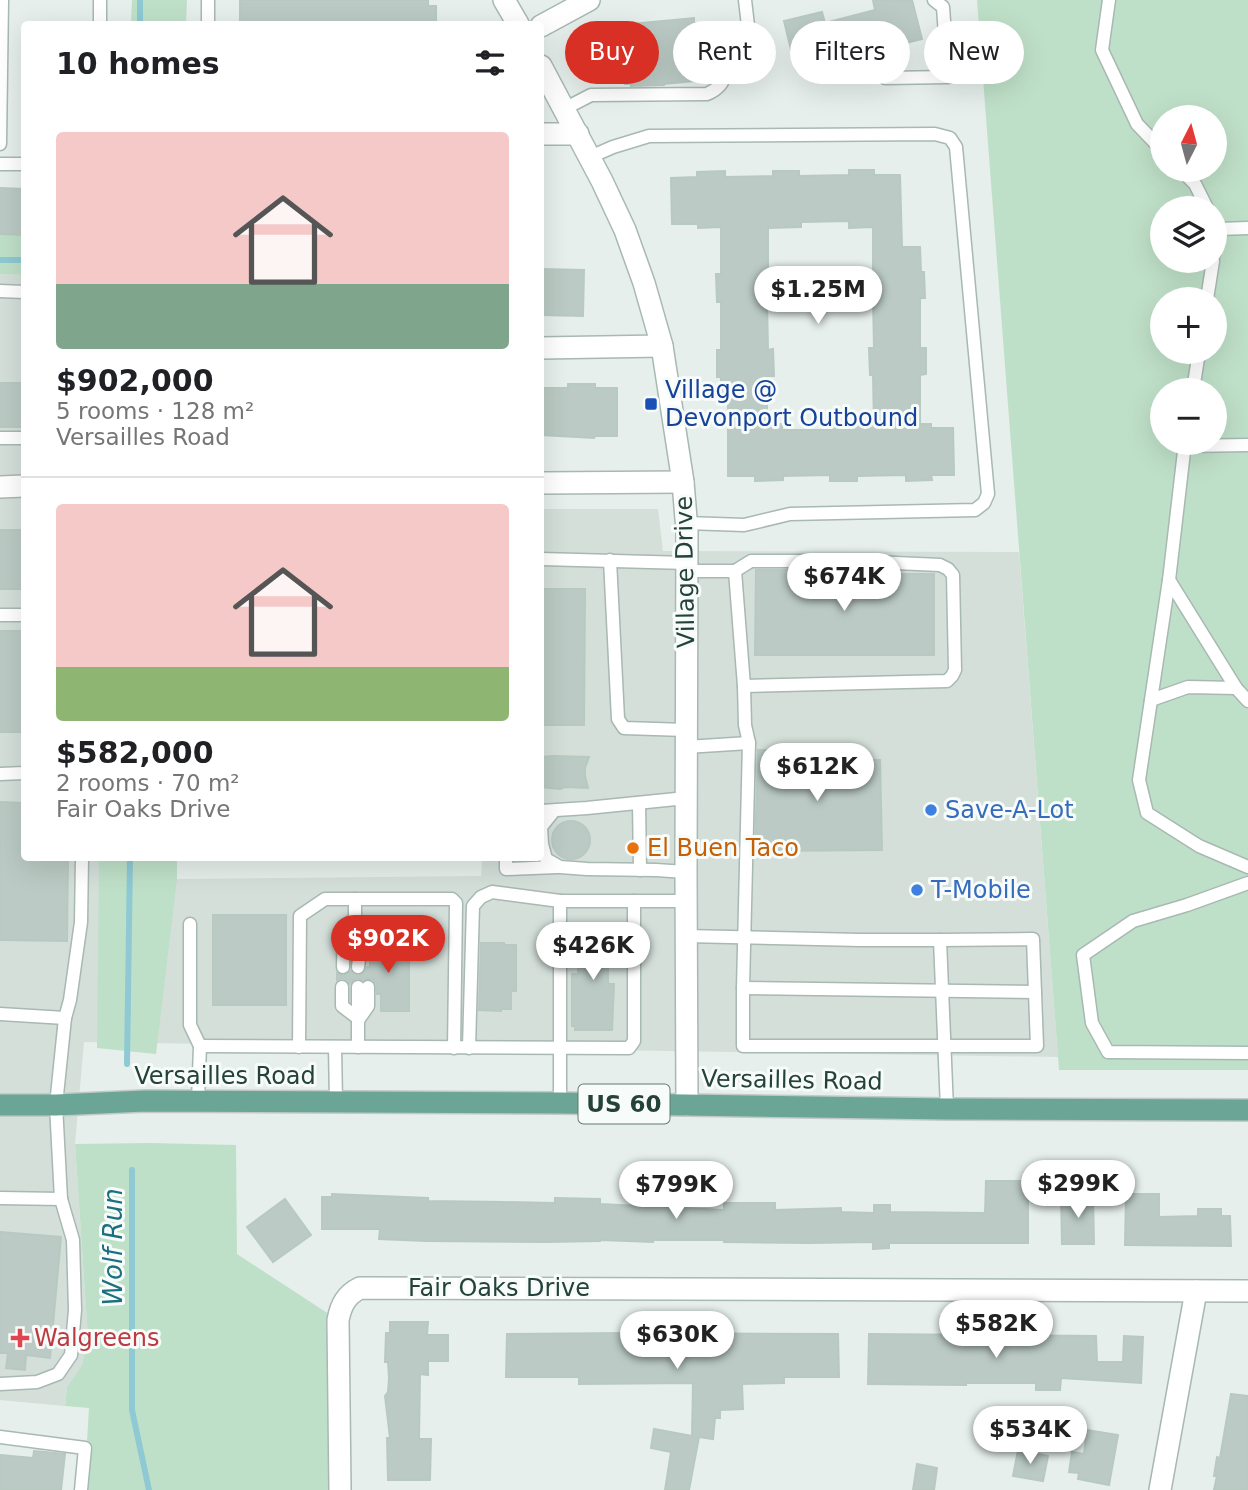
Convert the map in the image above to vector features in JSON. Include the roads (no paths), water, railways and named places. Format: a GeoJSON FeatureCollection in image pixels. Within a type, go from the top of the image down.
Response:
{"type":"FeatureCollection","features":[{"type":"Feature","properties":{"kind":"main road","name":"Versailles Road"},"geometry":{"type":"LineString","coordinates":[[0,1105],[198,1101],[1248,1110]]}},
{"type":"Feature","properties":{"kind":"street"},"geometry":{"type":"LineString","coordinates":[[504,0],[516,21]]}},
{"type":"Feature","properties":{"kind":"street"},"geometry":{"type":"LineString","coordinates":[[544,24],[589,0]]}},
{"type":"Feature","properties":{"kind":"street","name":"Village Drive"},"geometry":{"type":"LineString","coordinates":[[544,72],[625,230],[644,283],[662,346],[683,482],[687,567],[687,1105]]}},
{"type":"Feature","properties":{"kind":"street"},"geometry":{"type":"LineString","coordinates":[[544,134],[578,134]]}},
{"type":"Feature","properties":{"kind":"street"},"geometry":{"type":"LineString","coordinates":[[544,348],[662,346]]}},
{"type":"Feature","properties":{"kind":"street"},"geometry":{"type":"LineString","coordinates":[[544,483],[683,482]]}},
{"type":"Feature","properties":{"kind":"street"},"geometry":{"type":"LineString","coordinates":[[0,486],[21,486]]}},
{"type":"Feature","properties":{"kind":"street","name":"Fair Oaks Drive"},"geometry":{"type":"LineString","coordinates":[[340,1490],[338,1320],[343,1303],[350,1293],[360,1288],[1248,1291]]}},
{"type":"Feature","properties":{"kind":"street"},"geometry":{"type":"LineString","coordinates":[[1160,1490],[1196,1291]]}},
{"type":"Feature","properties":{"kind":"lane"},"geometry":{"type":"LineString","coordinates":[[0,144],[2,0]]}},
{"type":"Feature","properties":{"kind":"lane"},"geometry":{"type":"LineString","coordinates":[[100,0],[100,21]]}},
{"type":"Feature","properties":{"kind":"lane"},"geometry":{"type":"LineString","coordinates":[[208,0],[208,21]]}},
{"type":"Feature","properties":{"kind":"lane"},"geometry":{"type":"LineString","coordinates":[[564,109],[591,95],[707,94],[716,90],[724,79],[726,67],[721,37],[749,34],[745,0]]}},
{"type":"Feature","properties":{"kind":"lane"},"geometry":{"type":"LineString","coordinates":[[910,78],[948,77],[943,7],[934,0]]}},
{"type":"Feature","properties":{"kind":"lane"},"geometry":{"type":"LineString","coordinates":[[1109,0],[1101,50],[1137,124],[1150,138]]}},
{"type":"Feature","properties":{"kind":"lane"},"geometry":{"type":"LineString","coordinates":[[590,157],[649,136],[935,134],[950,138],[956,147],[988,494],[984,503],[975,510],[790,514],[744,525],[686,523]]}},
{"type":"Feature","properties":{"kind":"lane"},"geometry":{"type":"LineString","coordinates":[[0,164],[21,164]]}},
{"type":"Feature","properties":{"kind":"lane"},"geometry":{"type":"LineString","coordinates":[[1227,227],[1248,228]]}},
{"type":"Feature","properties":{"kind":"lane"},"geometry":{"type":"LineString","coordinates":[[0,291],[21,292]]}},
{"type":"Feature","properties":{"kind":"lane"},"geometry":{"type":"LineString","coordinates":[[0,438],[21,438]]}},
{"type":"Feature","properties":{"kind":"lane"},"geometry":{"type":"LineString","coordinates":[[1227,445],[1248,445]]}},
{"type":"Feature","properties":{"kind":"lane"},"geometry":{"type":"LineString","coordinates":[[1183,455],[1169,580],[1139,780],[1147,813],[1199,846],[1248,867]]}},
{"type":"Feature","properties":{"kind":"lane"},"geometry":{"type":"LineString","coordinates":[[544,559],[610,560],[735,571],[751,561],[851,561],[940,565],[953,575],[955,670],[947,681],[744,686]]}},
{"type":"Feature","properties":{"kind":"lane"},"geometry":{"type":"LineString","coordinates":[[610,560],[618,719],[624,728],[686,739],[749,743]]}},
{"type":"Feature","properties":{"kind":"lane"},"geometry":{"type":"LineString","coordinates":[[685,936],[745,937],[860,940],[1033,939],[1037,1046],[743,1046],[743,988],[745,937],[749,743],[745,725],[735,571]]}},
{"type":"Feature","properties":{"kind":"lane"},"geometry":{"type":"LineString","coordinates":[[1169,580],[1236,688],[1248,701]]}},
{"type":"Feature","properties":{"kind":"lane"},"geometry":{"type":"LineString","coordinates":[[0,615],[21,615]]}},
{"type":"Feature","properties":{"kind":"lane"},"geometry":{"type":"LineString","coordinates":[[1151,701],[1188,687],[1236,688]]}},
{"type":"Feature","properties":{"kind":"lane"},"geometry":{"type":"LineString","coordinates":[[0,774],[21,773]]}},
{"type":"Feature","properties":{"kind":"lane"},"geometry":{"type":"LineString","coordinates":[[547,811],[686,798]]}},
{"type":"Feature","properties":{"kind":"lane"},"geometry":{"type":"LineString","coordinates":[[639,803],[640,870]]}},
{"type":"Feature","properties":{"kind":"lane"},"geometry":{"type":"LineString","coordinates":[[544,852],[546,859],[560,867]]}},
{"type":"Feature","properties":{"kind":"lane"},"geometry":{"type":"LineString","coordinates":[[0,1384],[37,1382],[58,1374],[71,1355],[75,1311],[74,1240],[61,1199],[56,1105],[65,1018],[81,922],[82,861]]}},
{"type":"Feature","properties":{"kind":"lane"},"geometry":{"type":"LineString","coordinates":[[506,861],[506,869],[560,867],[685,872]]}},
{"type":"Feature","properties":{"kind":"lane"},"geometry":{"type":"LineString","coordinates":[[1248,883],[1133,921],[1083,955],[1092,1023],[1108,1052],[1248,1053]]}},
{"type":"Feature","properties":{"kind":"lane"},"geometry":{"type":"LineString","coordinates":[[469,1048],[473,906],[481,897],[492,892],[560,901],[686,901]]}},
{"type":"Feature","properties":{"kind":"lane"},"geometry":{"type":"LineString","coordinates":[[299,1047],[300,916],[325,899],[452,899],[456,903],[454,1048]]}},
{"type":"Feature","properties":{"kind":"lane"},"geometry":{"type":"LineString","coordinates":[[355,899],[363,967]]}},
{"type":"Feature","properties":{"kind":"lane"},"geometry":{"type":"LineString","coordinates":[[559,1103],[560,901]]}},
{"type":"Feature","properties":{"kind":"lane"},"geometry":{"type":"LineString","coordinates":[[200,1046],[629,1048],[634,1041],[634,901]]}},
{"type":"Feature","properties":{"kind":"lane"},"geometry":{"type":"LineString","coordinates":[[343,967],[344,928],[359,923]]}},
{"type":"Feature","properties":{"kind":"lane"},"geometry":{"type":"LineString","coordinates":[[190,924],[190,1026],[200,1046],[198,1101]]}},
{"type":"Feature","properties":{"kind":"lane"},"geometry":{"type":"LineString","coordinates":[[940,940],[947,1109]]}},
{"type":"Feature","properties":{"kind":"lane"},"geometry":{"type":"LineString","coordinates":[[342,987],[342,1006],[359,1019]]}},
{"type":"Feature","properties":{"kind":"lane"},"geometry":{"type":"LineString","coordinates":[[358,1047],[359,1019],[368,1006],[363,987]]}},
{"type":"Feature","properties":{"kind":"lane"},"geometry":{"type":"LineString","coordinates":[[743,988],[1035,992]]}},
{"type":"Feature","properties":{"kind":"lane"},"geometry":{"type":"LineString","coordinates":[[0,1014],[65,1018]]}},
{"type":"Feature","properties":{"kind":"lane"},"geometry":{"type":"LineString","coordinates":[[335,1047],[336,1102]]}},
{"type":"Feature","properties":{"kind":"lane"},"geometry":{"type":"LineString","coordinates":[[0,1198],[61,1199]]}},
{"type":"Feature","properties":{"kind":"lane"},"geometry":{"type":"LineString","coordinates":[[0,1437],[85,1448],[82,1490]]}},
{"type":"Feature","properties":{"kind":"waterway","name":"Wolf Run"},"geometry":{"type":"LineString","coordinates":[[140,0],[140,21]]}},
{"type":"Feature","properties":{"kind":"waterway"},"geometry":{"type":"LineString","coordinates":[[0,260],[21,260]]}},
{"type":"Feature","properties":{"kind":"waterway","name":"Wolf Run"},"geometry":{"type":"LineString","coordinates":[[127,1064],[130,861]]}},
{"type":"Feature","properties":{"kind":"waterway","name":"Wolf Run"},"geometry":{"type":"LineString","coordinates":[[132,1170],[132,1410],[149,1490]]}},
{"type":"Feature","properties":{"kind":"place","name":"Village @ Devonport Outbound"},"geometry":{"type":"Point","coordinates":[651,404]}},
{"type":"Feature","properties":{"kind":"place","name":"Save-A-Lot"},"geometry":{"type":"Point","coordinates":[931,810]}},
{"type":"Feature","properties":{"kind":"place","name":"El Buen Taco"},"geometry":{"type":"Point","coordinates":[633,848]}},
{"type":"Feature","properties":{"kind":"place","name":"T-Mobile"},"geometry":{"type":"Point","coordinates":[917,890]}},
{"type":"Feature","properties":{"kind":"place","name":"Walgreens"},"geometry":{"type":"Point","coordinates":[20,1338]}}]}
